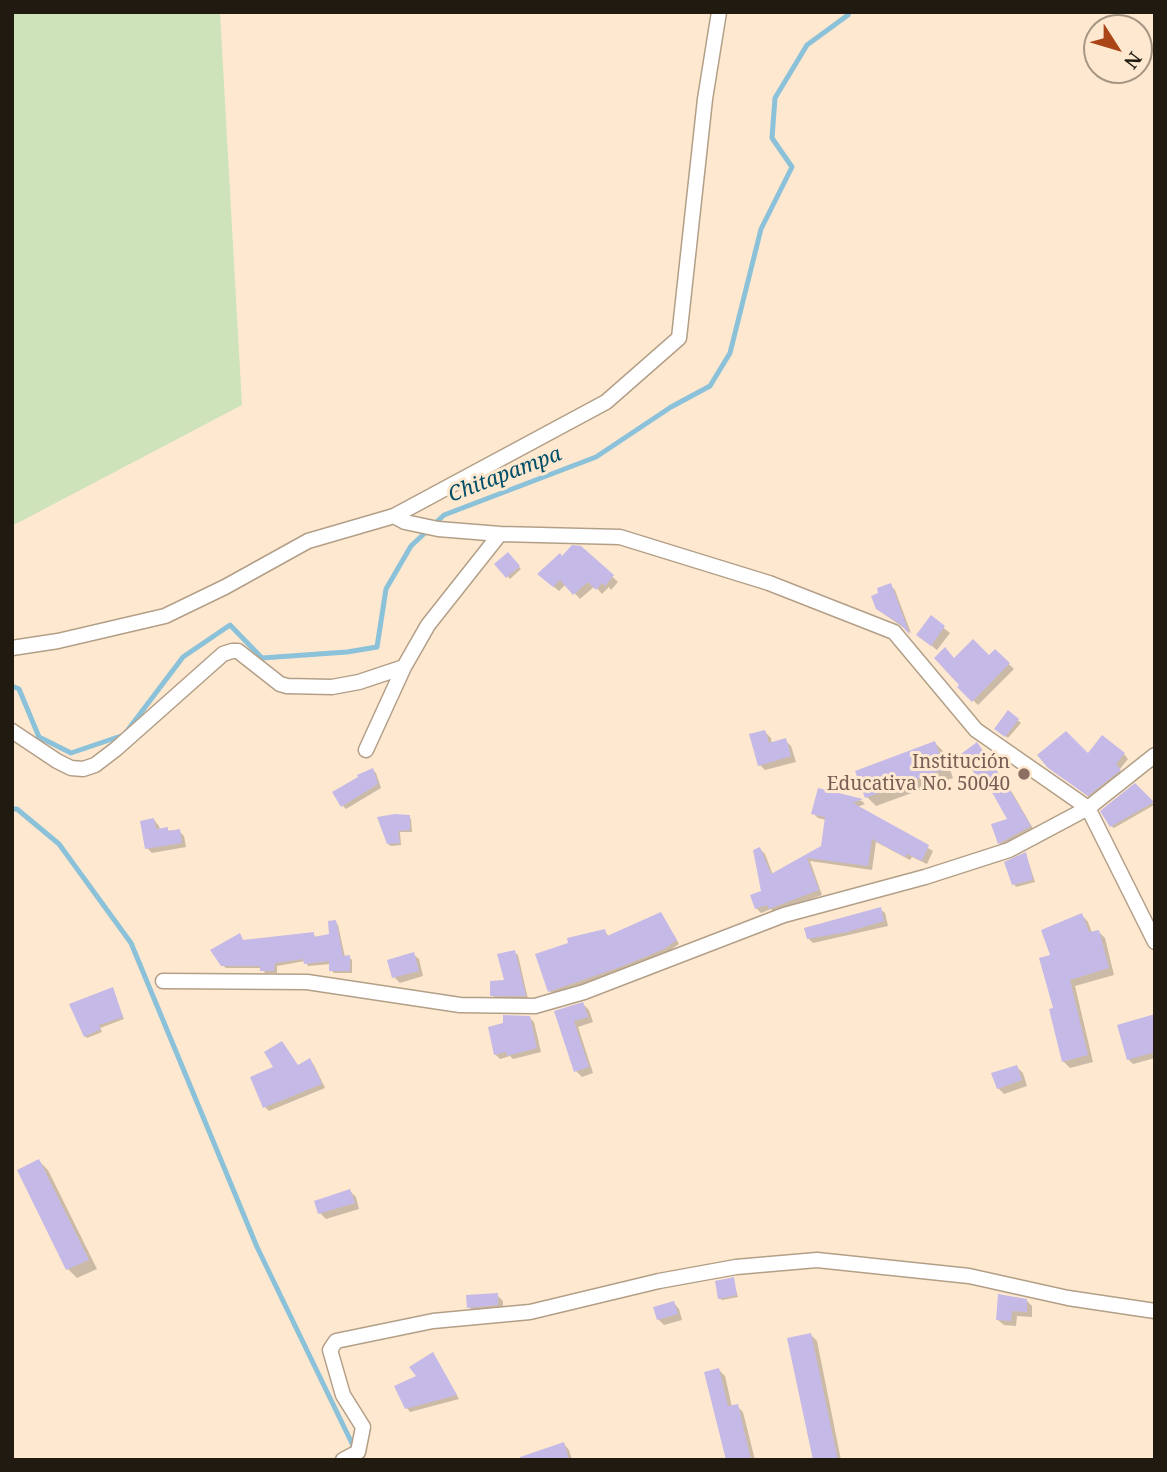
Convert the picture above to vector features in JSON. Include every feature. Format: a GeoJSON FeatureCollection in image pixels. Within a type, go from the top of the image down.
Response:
{"type":"FeatureCollection","features":[{"type":"Feature","properties":{"kind":"street"},"geometry":{"type":"LineString","coordinates":[[12,648],[58,641],[165,616],[225,587],[308,541],[400,519],[607,402],[679,338],[705,99],[719,12]]}},
{"type":"Feature","properties":{"kind":"street"},"geometry":{"type":"LineString","coordinates":[[400,519],[438,529],[500,534],[620,537],[769,583],[894,632],[976,730],[1088,808],[1155,942]]}},
{"type":"Feature","properties":{"kind":"street"},"geometry":{"type":"LineString","coordinates":[[366,750],[404,667],[428,625],[500,534]]}},
{"type":"Feature","properties":{"kind":"street"},"geometry":{"type":"LineString","coordinates":[[12,731],[57,761],[71,768],[83,769],[95,765],[116,749],[223,654],[232,650],[238,651],[280,684],[287,686],[331,687],[359,682],[404,667]]}},
{"type":"Feature","properties":{"kind":"street"},"geometry":{"type":"LineString","coordinates":[[163,981],[307,982],[460,1005],[535,1006],[584,992],[784,915],[925,877],[1009,850],[1088,808],[1155,755]]}},
{"type":"Feature","properties":{"kind":"street"},"geometry":{"type":"LineString","coordinates":[[343,1460],[358,1452],[363,1427],[343,1395],[330,1350],[336,1341],[433,1321],[530,1312],[659,1281],[736,1267],[817,1260],[969,1276],[1068,1298],[1155,1311]]}},
{"type":"Feature","properties":{"kind":"green space"},"geometry":{"type":"Polygon","coordinates":[[[12,12],[220,12],[242,405],[12,526],[12,12]]]}},
{"type":"Feature","properties":{"kind":"building"},"geometry":{"type":"Polygon","coordinates":[[[572,545],[581,546],[614,575],[605,586],[602,583],[596,590],[588,582],[573,595],[560,580],[553,587],[537,574],[572,545]]]}},
{"type":"Feature","properties":{"kind":"building"},"geometry":{"type":"Polygon","coordinates":[[[508,552],[520,566],[506,578],[494,564],[508,552]]]}},
{"type":"Feature","properties":{"kind":"building"},"geometry":{"type":"Polygon","coordinates":[[[891,583],[910,635],[901,625],[876,609],[871,596],[878,593],[877,588],[891,583]]]}},
{"type":"Feature","properties":{"kind":"building"},"geometry":{"type":"Polygon","coordinates":[[[931,615],[945,626],[931,646],[916,635],[931,615]]]}},
{"type":"Feature","properties":{"kind":"building"},"geometry":{"type":"Polygon","coordinates":[[[973,639],[989,655],[995,649],[1010,663],[972,702],[934,658],[945,647],[954,658],[973,639]]]}},
{"type":"Feature","properties":{"kind":"building"},"geometry":{"type":"Polygon","coordinates":[[[1008,710],[1019,719],[1005,737],[994,729],[1008,710]]]}},
{"type":"Feature","properties":{"kind":"building"},"geometry":{"type":"Polygon","coordinates":[[[765,730],[769,743],[786,738],[791,756],[758,766],[749,734],[765,730]]]}},
{"type":"Feature","properties":{"kind":"building"},"geometry":{"type":"Polygon","coordinates":[[[1066,731],[1088,753],[1102,735],[1125,753],[1116,764],[1121,770],[1088,796],[1048,768],[1037,755],[1066,731]]]}},
{"type":"Feature","properties":{"kind":"building"},"geometry":{"type":"Polygon","coordinates":[[[935,741],[945,769],[865,798],[855,771],[935,741]]]}},
{"type":"Feature","properties":{"kind":"building"},"geometry":{"type":"Polygon","coordinates":[[[977,742],[1031,826],[998,844],[991,824],[1007,819],[989,787],[986,790],[961,754],[977,742]]]}},
{"type":"Feature","properties":{"kind":"building"},"geometry":{"type":"Polygon","coordinates":[[[373,768],[378,784],[341,807],[332,792],[373,768]]]}},
{"type":"Feature","properties":{"kind":"building"},"geometry":{"type":"Polygon","coordinates":[[[1135,783],[1154,802],[1110,827],[1100,811],[1135,783]]]}},
{"type":"Feature","properties":{"kind":"building"},"geometry":{"type":"Polygon","coordinates":[[[818,788],[863,799],[853,803],[929,845],[922,861],[907,854],[905,857],[872,839],[868,866],[807,858],[819,890],[769,909],[767,905],[755,909],[750,895],[761,891],[753,850],[760,847],[771,874],[821,846],[825,817],[811,814],[818,788]]]}},
{"type":"Feature","properties":{"kind":"building"},"geometry":{"type":"Polygon","coordinates":[[[410,815],[410,830],[398,831],[400,843],[387,844],[377,817],[410,815]]]}},
{"type":"Feature","properties":{"kind":"building"},"geometry":{"type":"Polygon","coordinates":[[[154,818],[156,829],[180,829],[182,843],[145,849],[140,821],[154,818]]]}},
{"type":"Feature","properties":{"kind":"building"},"geometry":{"type":"Polygon","coordinates":[[[1026,852],[1033,880],[1012,885],[1004,862],[1026,852]]]}},
{"type":"Feature","properties":{"kind":"building"},"geometry":{"type":"Polygon","coordinates":[[[881,907],[884,921],[847,932],[807,939],[804,928],[881,907]]]}},
{"type":"Feature","properties":{"kind":"building"},"geometry":{"type":"Polygon","coordinates":[[[661,912],[677,940],[664,949],[623,966],[548,992],[535,954],[568,943],[567,938],[605,929],[607,936],[661,912]]]}},
{"type":"Feature","properties":{"kind":"building"},"geometry":{"type":"Polygon","coordinates":[[[1082,913],[1089,932],[1099,930],[1109,968],[1070,980],[1088,1055],[1062,1062],[1049,1009],[1053,1008],[1039,958],[1050,955],[1041,930],[1082,913]]]}},
{"type":"Feature","properties":{"kind":"building"},"geometry":{"type":"Polygon","coordinates":[[[336,920],[343,956],[350,955],[350,971],[329,971],[329,961],[304,964],[303,959],[275,963],[274,971],[260,971],[260,966],[221,966],[210,950],[240,933],[243,940],[314,932],[314,937],[329,934],[328,921],[336,920]]]}},
{"type":"Feature","properties":{"kind":"building"},"geometry":{"type":"Polygon","coordinates":[[[515,950],[526,996],[490,996],[490,981],[504,980],[497,954],[515,950]]]}},
{"type":"Feature","properties":{"kind":"building"},"geometry":{"type":"Polygon","coordinates":[[[414,952],[419,971],[392,978],[387,960],[414,952]]]}},
{"type":"Feature","properties":{"kind":"building"},"geometry":{"type":"Polygon","coordinates":[[[113,987],[123,1017],[99,1025],[101,1029],[84,1037],[69,1004],[113,987]]]}},
{"type":"Feature","properties":{"kind":"building"},"geometry":{"type":"Polygon","coordinates":[[[583,1002],[588,1017],[574,1021],[589,1067],[574,1072],[554,1011],[583,1002]]]}},
{"type":"Feature","properties":{"kind":"building"},"geometry":{"type":"Polygon","coordinates":[[[1155,1014],[1155,1052],[1127,1060],[1117,1025],[1155,1014]]]}},
{"type":"Feature","properties":{"kind":"building"},"geometry":{"type":"Polygon","coordinates":[[[503,1015],[530,1016],[537,1048],[507,1056],[506,1052],[494,1055],[488,1027],[503,1023],[503,1015]]]}},
{"type":"Feature","properties":{"kind":"building"},"geometry":{"type":"Polygon","coordinates":[[[282,1041],[298,1065],[310,1058],[322,1084],[263,1108],[250,1077],[273,1067],[264,1052],[282,1041]]]}},
{"type":"Feature","properties":{"kind":"building"},"geometry":{"type":"Polygon","coordinates":[[[1017,1065],[1022,1080],[997,1089],[991,1073],[1017,1065]]]}},
{"type":"Feature","properties":{"kind":"building"},"geometry":{"type":"Polygon","coordinates":[[[39,1159],[89,1260],[66,1270],[17,1170],[39,1159]]]}},
{"type":"Feature","properties":{"kind":"building"},"geometry":{"type":"Polygon","coordinates":[[[350,1189],[355,1203],[318,1214],[314,1201],[350,1189]]]}},
{"type":"Feature","properties":{"kind":"building"},"geometry":{"type":"Polygon","coordinates":[[[734,1277],[737,1295],[718,1299],[715,1281],[734,1277]]]}},
{"type":"Feature","properties":{"kind":"building"},"geometry":{"type":"Polygon","coordinates":[[[498,1293],[498,1305],[467,1308],[466,1295],[498,1293]]]}},
{"type":"Feature","properties":{"kind":"building"},"geometry":{"type":"Polygon","coordinates":[[[998,1294],[1027,1299],[1027,1312],[1012,1311],[1011,1321],[996,1320],[998,1294]]]}},
{"type":"Feature","properties":{"kind":"building"},"geometry":{"type":"Polygon","coordinates":[[[674,1301],[678,1314],[657,1320],[653,1307],[674,1301]]]}},
{"type":"Feature","properties":{"kind":"building"},"geometry":{"type":"Polygon","coordinates":[[[811,1333],[838,1460],[813,1460],[787,1338],[811,1333]]]}},
{"type":"Feature","properties":{"kind":"building"},"geometry":{"type":"Polygon","coordinates":[[[433,1352],[457,1395],[405,1409],[394,1386],[416,1376],[409,1367],[433,1352]]]}},
{"type":"Feature","properties":{"kind":"building"},"geometry":{"type":"Polygon","coordinates":[[[719,1368],[728,1406],[738,1404],[751,1460],[726,1460],[704,1372],[719,1368]]]}},
{"type":"Feature","properties":{"kind":"building"},"geometry":{"type":"Polygon","coordinates":[[[564,1442],[569,1460],[520,1460],[520,1457],[564,1442]]]}},
{"type":"Feature","properties":{"kind":"waterway","name":"Chitapampa"},"geometry":{"type":"LineString","coordinates":[[12,686],[19,689],[39,737],[71,753],[124,735],[183,657],[230,625],[262,658],[347,652],[377,647],[386,589],[411,546],[444,515],[596,457],[671,407],[710,386],[730,353],[761,229],[792,167],[772,138],[775,98],[807,45],[849,12]]}},
{"type":"Feature","properties":{"kind":"waterway"},"geometry":{"type":"LineString","coordinates":[[12,809],[17,809],[59,844],[131,943],[257,1247],[360,1460]]}},
{"type":"Feature","properties":{"kind":"place","name":"Institución Educativa No. 50040"},"geometry":{"type":"Point","coordinates":[1024,774]}}]}
